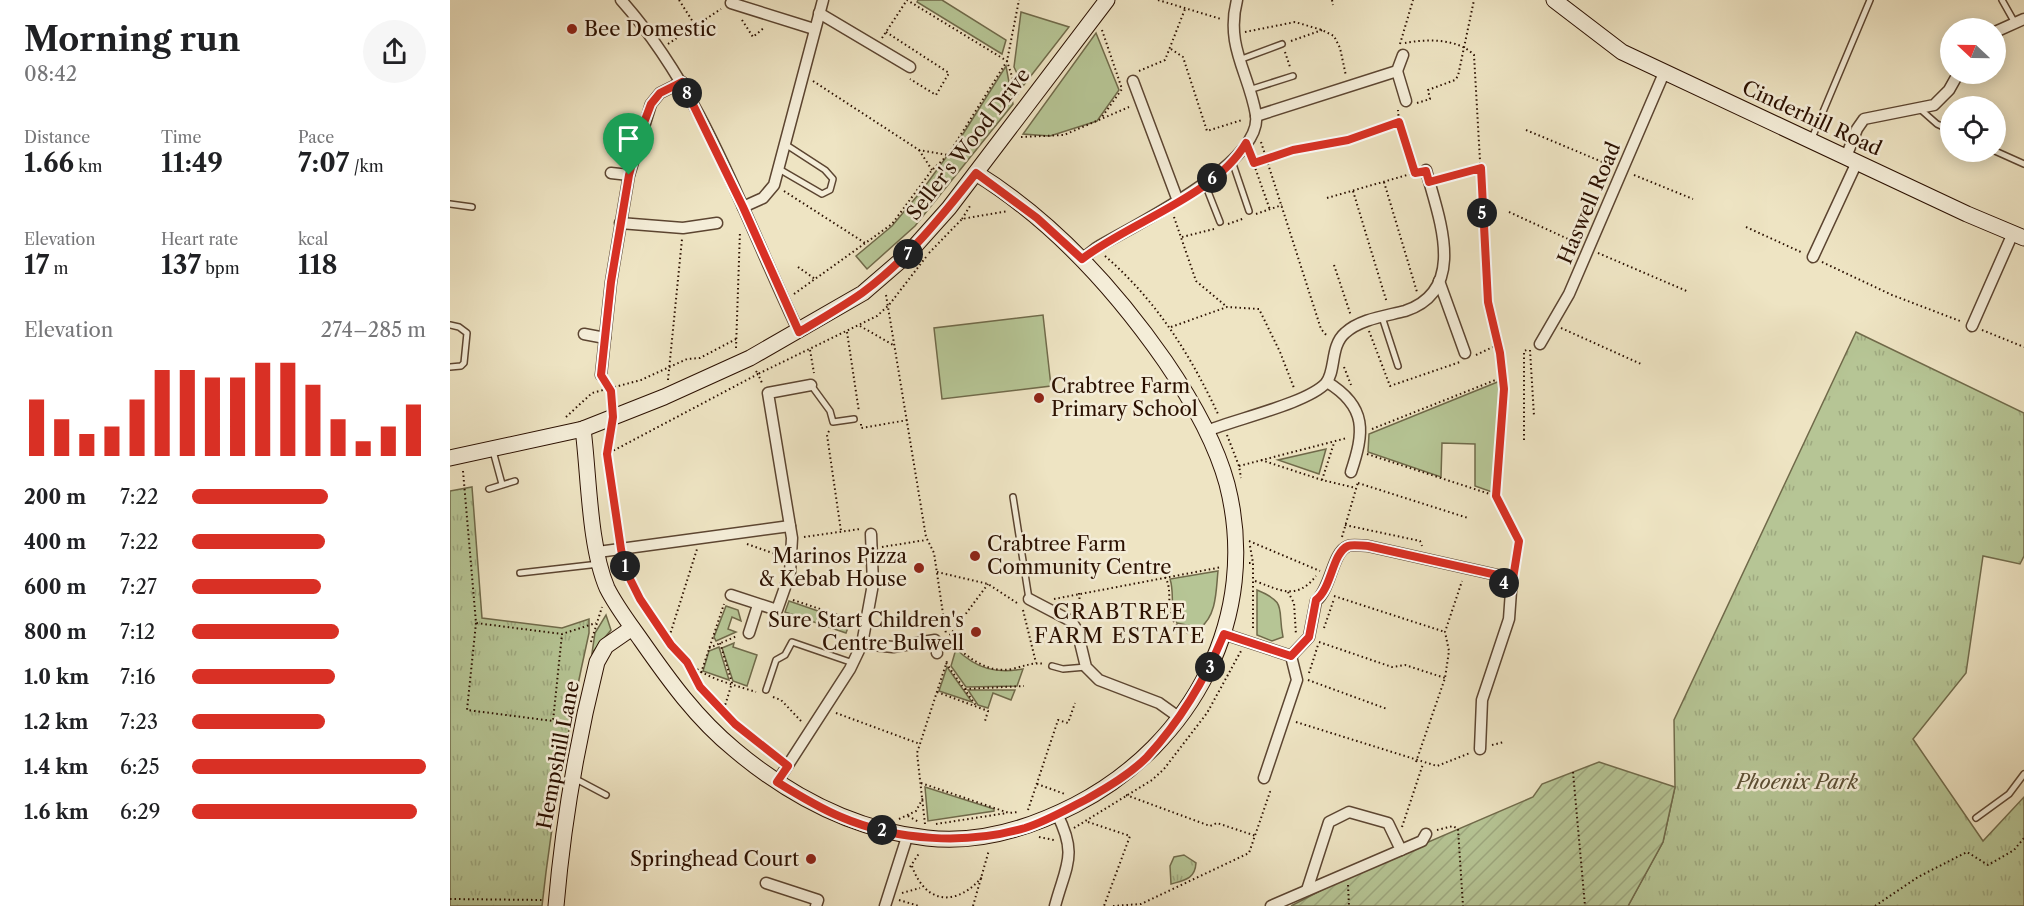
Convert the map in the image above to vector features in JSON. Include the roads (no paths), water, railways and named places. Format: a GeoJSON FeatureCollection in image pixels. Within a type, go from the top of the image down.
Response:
{"type":"FeatureCollection","features":[{"type":"Feature","properties":{"kind":"street"},"geometry":{"type":"LineString","coordinates":[[621,0],[682,82],[743,207],[799,332]]}},
{"type":"Feature","properties":{"kind":"street"},"geometry":{"type":"LineString","coordinates":[[743,207],[763,198],[774,184],[780,170],[784,144],[823,0]]}},
{"type":"Feature","properties":{"kind":"street","name":"Seller's Wood Drive"},"geometry":{"type":"LineString","coordinates":[[455,457],[583,429],[613,417],[721,372],[799,332],[863,293],[888,272],[949,208],[1107,0]]}},
{"type":"Feature","properties":{"kind":"street"},"geometry":{"type":"LineString","coordinates":[[1082,259],[1205,184],[1232,161],[1246,143],[1255,120],[1233,35],[1237,0]]}},
{"type":"Feature","properties":{"kind":"street","name":"Cinderhill Road"},"geometry":{"type":"LineString","coordinates":[[1554,0],[1622,52],[2018,236]]}},
{"type":"Feature","properties":{"kind":"street"},"geometry":{"type":"LineString","coordinates":[[731,3],[814,29]]}},
{"type":"Feature","properties":{"kind":"street"},"geometry":{"type":"LineString","coordinates":[[819,13],[910,67]]}},
{"type":"Feature","properties":{"kind":"street"},"geometry":{"type":"LineString","coordinates":[[1400,50],[1397,71],[1405,105]]}},
{"type":"Feature","properties":{"kind":"street"},"geometry":{"type":"LineString","coordinates":[[1255,120],[1348,85],[1397,71]]}},
{"type":"Feature","properties":{"kind":"street","name":"Haswell Road"},"geometry":{"type":"LineString","coordinates":[[1540,344],[1569,294],[1664,73]]}},
{"type":"Feature","properties":{"kind":"street"},"geometry":{"type":"LineString","coordinates":[[1129,76],[1141,103],[1174,203]]}},
{"type":"Feature","properties":{"kind":"street"},"geometry":{"type":"LineString","coordinates":[[601,375],[620,223],[629,175],[651,104],[660,93],[682,82]]}},
{"type":"Feature","properties":{"kind":"street"},"geometry":{"type":"LineString","coordinates":[[1813,257],[1852,160],[1857,129],[1864,119],[1934,105],[1952,84]]}},
{"type":"Feature","properties":{"kind":"street"},"geometry":{"type":"LineString","coordinates":[[611,172],[629,175]]}},
{"type":"Feature","properties":{"kind":"street"},"geometry":{"type":"LineString","coordinates":[[583,429],[599,558],[607,587],[632,628],[681,697],[699,717],[739,753],[777,782],[841,817],[876,828],[908,834],[926,832],[999,833],[1024,828],[1057,814],[1083,801],[1131,771],[1146,758],[1180,718],[1197,692],[1224,634],[1235,563],[1234,521],[1227,484],[1208,431],[1176,378],[1117,297],[1082,259],[1037,218],[976,173]]}},
{"type":"Feature","properties":{"kind":"street"},"geometry":{"type":"LineString","coordinates":[[1208,431],[1311,394],[1328,382],[1336,344],[1344,333],[1355,326],[1421,304],[1431,294],[1444,265],[1443,229],[1427,176]]}},
{"type":"Feature","properties":{"kind":"street"},"geometry":{"type":"LineString","coordinates":[[620,223],[683,228],[717,223]]}},
{"type":"Feature","properties":{"kind":"street"},"geometry":{"type":"LineString","coordinates":[[1972,326],[2018,236]]}},
{"type":"Feature","properties":{"kind":"street"},"geometry":{"type":"LineString","coordinates":[[1439,280],[1465,353]]}},
{"type":"Feature","properties":{"kind":"street"},"geometry":{"type":"LineString","coordinates":[[584,334],[605,338]]}},
{"type":"Feature","properties":{"kind":"street"},"geometry":{"type":"LineString","coordinates":[[1328,382],[1338,388],[1355,410],[1362,433],[1362,452],[1356,473]]}},
{"type":"Feature","properties":{"kind":"street"},"geometry":{"type":"LineString","coordinates":[[731,595],[777,610],[782,597],[792,559],[792,538],[768,393],[811,385]]}},
{"type":"Feature","properties":{"kind":"street"},"geometry":{"type":"LineString","coordinates":[[599,558],[621,549],[790,526]]}},
{"type":"Feature","properties":{"kind":"street"},"geometry":{"type":"LineString","coordinates":[[777,782],[853,663],[862,644],[873,584],[871,534]]}},
{"type":"Feature","properties":{"kind":"street"},"geometry":{"type":"LineString","coordinates":[[1291,656],[1309,637],[1316,600],[1330,595],[1334,565],[1344,548],[1350,545],[1368,546],[1497,575],[1511,591],[1509,619],[1482,700],[1480,748]]}},
{"type":"Feature","properties":{"kind":"street"},"geometry":{"type":"LineString","coordinates":[[1031,601],[1071,621],[1077,630],[1086,667],[1099,680],[1159,703],[1180,718]]}},
{"type":"Feature","properties":{"kind":"street"},"geometry":{"type":"LineString","coordinates":[[748,633],[758,604]]}},
{"type":"Feature","properties":{"kind":"street","name":"Hempshill Lane"},"geometry":{"type":"LineString","coordinates":[[557,903],[560,857],[573,777],[597,662],[606,646],[632,628]]}},
{"type":"Feature","properties":{"kind":"street"},"geometry":{"type":"LineString","coordinates":[[1224,634],[1291,656]]}},
{"type":"Feature","properties":{"kind":"street"},"geometry":{"type":"LineString","coordinates":[[862,644],[893,647],[941,640],[942,654]]}},
{"type":"Feature","properties":{"kind":"street"},"geometry":{"type":"LineString","coordinates":[[1263,778],[1297,680],[1291,656]]}},
{"type":"Feature","properties":{"kind":"street"},"geometry":{"type":"LineString","coordinates":[[1307,890],[1329,822],[1349,812],[1388,823],[1399,846]]}},
{"type":"Feature","properties":{"kind":"street"},"geometry":{"type":"LineString","coordinates":[[1055,906],[1071,851],[1066,831],[1057,814]]}},
{"type":"Feature","properties":{"kind":"street"},"geometry":{"type":"LineString","coordinates":[[887,902],[908,834]]}},
{"type":"Feature","properties":{"kind":"street"},"geometry":{"type":"LineString","coordinates":[[1271,906],[1347,873],[1399,846],[1422,841],[1426,834]]}},
{"type":"Feature","properties":{"kind":"street"},"geometry":{"type":"LineString","coordinates":[[766,883],[818,900],[816,906]]}},
{"type":"Feature","properties":{"kind":"lane"},"geometry":{"type":"LineString","coordinates":[[1812,140],[1870,0]]}},
{"type":"Feature","properties":{"kind":"lane"},"geometry":{"type":"LineString","coordinates":[[2002,0],[2019,21]]}},
{"type":"Feature","properties":{"kind":"lane"},"geometry":{"type":"LineString","coordinates":[[1239,60],[1282,44]]}},
{"type":"Feature","properties":{"kind":"lane"},"geometry":{"type":"LineString","coordinates":[[1248,90],[1293,76]]}},
{"type":"Feature","properties":{"kind":"lane"},"geometry":{"type":"LineString","coordinates":[[1920,109],[1940,125]]}},
{"type":"Feature","properties":{"kind":"lane"},"geometry":{"type":"LineString","coordinates":[[780,170],[822,194],[830,190],[833,179],[825,170],[784,144]]}},
{"type":"Feature","properties":{"kind":"lane"},"geometry":{"type":"LineString","coordinates":[[2006,156],[2024,164]]}},
{"type":"Feature","properties":{"kind":"lane"},"geometry":{"type":"LineString","coordinates":[[1232,161],[1249,211]]}},
{"type":"Feature","properties":{"kind":"lane"},"geometry":{"type":"LineString","coordinates":[[1205,184],[1220,222]]}},
{"type":"Feature","properties":{"kind":"lane"},"geometry":{"type":"LineString","coordinates":[[450,204],[472,207]]}},
{"type":"Feature","properties":{"kind":"lane"},"geometry":{"type":"LineString","coordinates":[[1386,316],[1398,366]]}},
{"type":"Feature","properties":{"kind":"lane"},"geometry":{"type":"LineString","coordinates":[[450,325],[459,327],[467,333],[464,363],[461,366],[450,368]]}},
{"type":"Feature","properties":{"kind":"lane"},"geometry":{"type":"LineString","coordinates":[[811,385],[830,411],[833,422],[854,419]]}},
{"type":"Feature","properties":{"kind":"lane"},"geometry":{"type":"LineString","coordinates":[[493,450],[502,484]]}},
{"type":"Feature","properties":{"kind":"lane"},"geometry":{"type":"LineString","coordinates":[[489,489],[515,481]]}},
{"type":"Feature","properties":{"kind":"lane"},"geometry":{"type":"LineString","coordinates":[[1013,497],[1031,601]]}},
{"type":"Feature","properties":{"kind":"lane"},"geometry":{"type":"LineString","coordinates":[[520,573],[599,558]]}},
{"type":"Feature","properties":{"kind":"lane"},"geometry":{"type":"LineString","coordinates":[[766,690],[776,660],[785,655],[792,642],[853,663]]}},
{"type":"Feature","properties":{"kind":"lane"},"geometry":{"type":"LineString","coordinates":[[1052,666],[1063,669],[1086,667]]}},
{"type":"Feature","properties":{"kind":"lane"},"geometry":{"type":"LineString","coordinates":[[1976,818],[2009,794],[2024,774]]}},
{"type":"Feature","properties":{"kind":"lane"},"geometry":{"type":"LineString","coordinates":[[573,777],[606,795]]}},
{"type":"Feature","properties":{"kind":"place","name":"Bee Domestic"},"geometry":{"type":"Point","coordinates":[572,29]}},
{"type":"Feature","properties":{"kind":"place","name":"Crabtree Farm Primary School"},"geometry":{"type":"Point","coordinates":[1039,398]}},
{"type":"Feature","properties":{"kind":"place","name":"Crabtree Farm Community Centre"},"geometry":{"type":"Point","coordinates":[975,556]}},
{"type":"Feature","properties":{"kind":"place","name":"Marinos Pizza & Kebab House"},"geometry":{"type":"Point","coordinates":[919,568]}},
{"type":"Feature","properties":{"kind":"place","name":"Sure Start Children's Centre Bulwell"},"geometry":{"type":"Point","coordinates":[976,632]}},
{"type":"Feature","properties":{"kind":"place","name":"Springhead Court"},"geometry":{"type":"Point","coordinates":[811,859]}},
{"type":"Feature","properties":{"kind":"district","name":"CRABTREE FARM ESTATE"},"geometry":{"type":"Point","coordinates":[1120,624]}},
{"type":"Feature","properties":{"kind":"park label","name":"Phoenix Park"},"geometry":{"type":"Point","coordinates":[1797,782]}}]}
